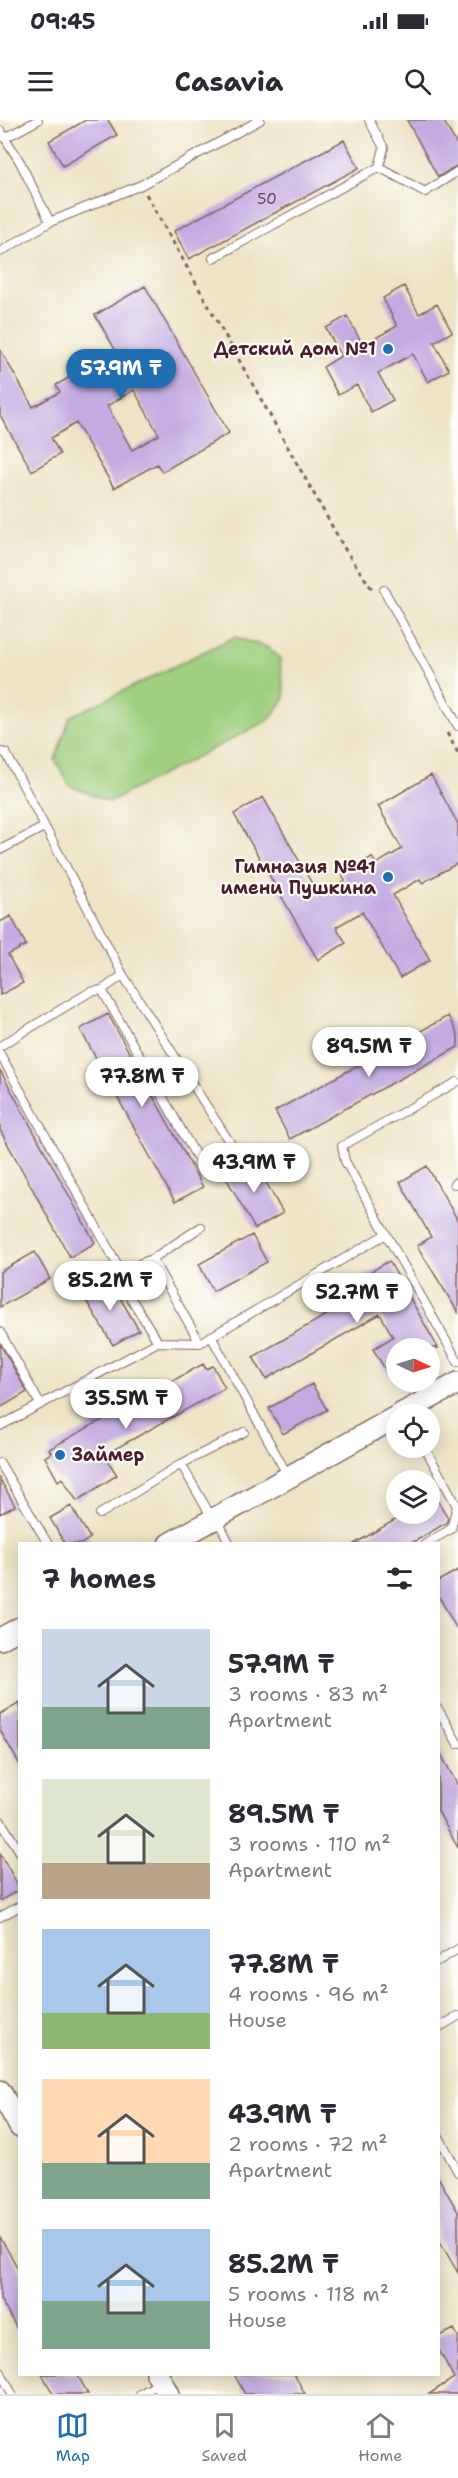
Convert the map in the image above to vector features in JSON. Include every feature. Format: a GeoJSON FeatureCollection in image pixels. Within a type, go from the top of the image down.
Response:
{"type":"FeatureCollection","features":[{"type":"Feature","properties":{"kind":"street"},"geometry":{"type":"LineString","coordinates":[[421,1404],[458,1383]]}},
{"type":"Feature","properties":{"kind":"street"},"geometry":{"type":"LineString","coordinates":[[172,1542],[386,1424]]}},
{"type":"Feature","properties":{"kind":"street"},"geometry":{"type":"LineString","coordinates":[[0,1639],[18,1629]]}},
{"type":"Feature","properties":{"kind":"street"},"geometry":{"type":"LineString","coordinates":[[0,2093],[18,2124]]}},
{"type":"Feature","properties":{"kind":"lane"},"geometry":{"type":"LineString","coordinates":[[5,138],[38,120]]}},
{"type":"Feature","properties":{"kind":"lane"},"geometry":{"type":"LineString","coordinates":[[0,252],[50,222],[141,185],[260,120]]}},
{"type":"Feature","properties":{"kind":"lane"},"geometry":{"type":"LineString","coordinates":[[213,258],[379,167],[384,148],[369,120]]}},
{"type":"Feature","properties":{"kind":"lane"},"geometry":{"type":"LineString","coordinates":[[0,130],[50,222]]}},
{"type":"Feature","properties":{"kind":"lane"},"geometry":{"type":"LineString","coordinates":[[379,167],[425,192],[458,171]]}},
{"type":"Feature","properties":{"kind":"lane"},"geometry":{"type":"LineString","coordinates":[[384,590],[458,726]]}},
{"type":"Feature","properties":{"kind":"lane"},"geometry":{"type":"LineString","coordinates":[[0,752],[6,753],[123,975],[237,1154]]}},
{"type":"Feature","properties":{"kind":"lane"},"geometry":{"type":"LineString","coordinates":[[0,850],[44,827]]}},
{"type":"Feature","properties":{"kind":"lane"},"geometry":{"type":"LineString","coordinates":[[0,1046],[90,992],[102,990],[123,975]]}},
{"type":"Feature","properties":{"kind":"lane"},"geometry":{"type":"LineString","coordinates":[[102,990],[204,1170]]}},
{"type":"Feature","properties":{"kind":"lane"},"geometry":{"type":"LineString","coordinates":[[0,1054],[121,1270],[152,1259],[201,1227]]}},
{"type":"Feature","properties":{"kind":"lane"},"geometry":{"type":"LineString","coordinates":[[457,1082],[342,1146],[345,1161],[458,1362]]}},
{"type":"Feature","properties":{"kind":"lane"},"geometry":{"type":"LineString","coordinates":[[0,1426],[158,1342],[200,1342],[386,1234]]}},
{"type":"Feature","properties":{"kind":"lane"},"geometry":{"type":"LineString","coordinates":[[152,1259],[200,1342]]}},
{"type":"Feature","properties":{"kind":"lane"},"geometry":{"type":"LineString","coordinates":[[119,1279],[158,1342]]}},
{"type":"Feature","properties":{"kind":"lane"},"geometry":{"type":"LineString","coordinates":[[0,1332],[40,1404]]}},
{"type":"Feature","properties":{"kind":"lane"},"geometry":{"type":"LineString","coordinates":[[211,1336],[289,1477]]}},
{"type":"Feature","properties":{"kind":"lane"},"geometry":{"type":"LineString","coordinates":[[100,1514],[180,1464],[244,1432]]}},
{"type":"Feature","properties":{"kind":"lane"},"geometry":{"type":"LineString","coordinates":[[428,1542],[451,1529],[457,1506],[431,1458]]}},
{"type":"Feature","properties":{"kind":"lane"},"geometry":{"type":"LineString","coordinates":[[0,1463],[47,1542]]}},
{"type":"Feature","properties":{"kind":"lane"},"geometry":{"type":"LineString","coordinates":[[180,1464],[229,1542]]}},
{"type":"Feature","properties":{"kind":"lane"},"geometry":{"type":"LineString","coordinates":[[440,1712],[458,1744]]}},
{"type":"Feature","properties":{"kind":"lane"},"geometry":{"type":"LineString","coordinates":[[0,1820],[18,1849]]}},
{"type":"Feature","properties":{"kind":"lane"},"geometry":{"type":"LineString","coordinates":[[0,1917],[18,1907]]}},
{"type":"Feature","properties":{"kind":"lane"},"geometry":{"type":"LineString","coordinates":[[440,1959],[458,1949]]}},
{"type":"Feature","properties":{"kind":"lane"},"geometry":{"type":"LineString","coordinates":[[440,2027],[458,2016]]}},
{"type":"Feature","properties":{"kind":"lane"},"geometry":{"type":"LineString","coordinates":[[440,2139],[458,2172]]}},
{"type":"Feature","properties":{"kind":"lane"},"geometry":{"type":"LineString","coordinates":[[0,2371],[12,2394]]}},
{"type":"Feature","properties":{"kind":"lane"},"geometry":{"type":"LineString","coordinates":[[140,2394],[162,2383]]}},
{"type":"Feature","properties":{"kind":"path"},"geometry":{"type":"LineString","coordinates":[[141,185],[346,551],[371,586]]}},
{"type":"Feature","properties":{"kind":"green space"},"geometry":{"type":"Polygon","coordinates":[[[234,637],[267,647],[279,657],[285,698],[269,720],[109,802],[70,786],[55,760],[70,717],[234,637]]]}},
{"type":"Feature","properties":{"kind":"building"},"geometry":{"type":"Polygon","coordinates":[[[86,120],[108,120],[117,135],[63,166],[49,141],[86,120]]]}},
{"type":"Feature","properties":{"kind":"building"},"geometry":{"type":"Polygon","coordinates":[[[407,120],[443,120],[458,147],[458,165],[438,177],[407,120]]]}},
{"type":"Feature","properties":{"kind":"building"},"geometry":{"type":"Polygon","coordinates":[[[344,140],[359,168],[189,259],[174,231],[344,140]]]}},
{"type":"Feature","properties":{"kind":"building"},"geometry":{"type":"Polygon","coordinates":[[[145,286],[229,433],[162,472],[157,464],[114,488],[76,423],[51,438],[60,454],[32,471],[0,415],[0,349],[33,407],[60,392],[56,385],[86,368],[90,375],[120,358],[95,315],[145,286]],[[134,390],[107,406],[132,450],[159,435],[134,390]]]}},
{"type":"Feature","properties":{"kind":"building","name":"Детский дом №1"},"geometry":{"type":"Polygon","coordinates":[[[404,286],[419,314],[437,304],[452,332],[434,342],[449,370],[428,382],[413,354],[378,373],[393,400],[371,412],[357,385],[338,395],[323,367],[341,356],[326,328],[347,316],[363,345],[397,326],[383,298],[404,286]]]}},
{"type":"Feature","properties":{"kind":"building","name":"Гимназия №41 имени Пушкина"},"geometry":{"type":"Polygon","coordinates":[[[431,775],[458,824],[458,863],[422,883],[420,879],[393,895],[430,960],[400,978],[362,912],[336,927],[346,943],[318,960],[234,814],[263,797],[319,896],[345,881],[342,874],[372,857],[376,864],[402,849],[378,806],[431,775]]]}},
{"type":"Feature","properties":{"kind":"building"},"geometry":{"type":"Polygon","coordinates":[[[11,916],[26,945],[8,955],[23,983],[0,995],[0,922],[11,916]]]}},
{"type":"Feature","properties":{"kind":"building"},"geometry":{"type":"Polygon","coordinates":[[[108,1014],[203,1187],[175,1202],[80,1029],[108,1014]]]}},
{"type":"Feature","properties":{"kind":"building"},"geometry":{"type":"Polygon","coordinates":[[[448,1016],[458,1035],[458,1047],[290,1139],[275,1111],[448,1016]]]}},
{"type":"Feature","properties":{"kind":"building"},"geometry":{"type":"Polygon","coordinates":[[[0,1070],[95,1243],[70,1257],[0,1130],[0,1070]]]}},
{"type":"Feature","properties":{"kind":"building"},"geometry":{"type":"Polygon","coordinates":[[[253,1159],[283,1213],[255,1229],[225,1176],[253,1159]]]}},
{"type":"Feature","properties":{"kind":"building"},"geometry":{"type":"Polygon","coordinates":[[[427,1166],[458,1221],[458,1312],[417,1246],[431,1237],[400,1182],[427,1166]]]}},
{"type":"Feature","properties":{"kind":"building"},"geometry":{"type":"Polygon","coordinates":[[[252,1235],[267,1262],[213,1291],[199,1264],[252,1235]]]}},
{"type":"Feature","properties":{"kind":"building"},"geometry":{"type":"Polygon","coordinates":[[[35,1252],[50,1279],[0,1307],[0,1272],[35,1252]]]}},
{"type":"Feature","properties":{"kind":"building"},"geometry":{"type":"Polygon","coordinates":[[[389,1261],[432,1338],[391,1338],[393,1337],[380,1314],[266,1379],[253,1357],[361,1295],[353,1282],[389,1261]]]}},
{"type":"Feature","properties":{"kind":"building"},"geometry":{"type":"Polygon","coordinates":[[[108,1278],[139,1330],[113,1345],[82,1294],[108,1278]]]}},
{"type":"Feature","properties":{"kind":"building"},"geometry":{"type":"Polygon","coordinates":[[[386,1341],[386,1371],[373,1349],[386,1341]]]}},
{"type":"Feature","properties":{"kind":"building"},"geometry":{"type":"Polygon","coordinates":[[[0,1344],[27,1392],[0,1408],[0,1344]]]}},
{"type":"Feature","properties":{"kind":"building"},"geometry":{"type":"Polygon","coordinates":[[[203,1364],[206,1369],[213,1366],[225,1388],[104,1455],[117,1475],[77,1501],[62,1478],[58,1481],[45,1457],[51,1453],[49,1449],[203,1364]]]}},
{"type":"Feature","properties":{"kind":"building"},"geometry":{"type":"Polygon","coordinates":[[[312,1384],[327,1410],[283,1434],[269,1408],[312,1384]]]}},
{"type":"Feature","properties":{"kind":"building"},"geometry":{"type":"Polygon","coordinates":[[[0,1479],[15,1506],[0,1514],[0,1479]]]}},
{"type":"Feature","properties":{"kind":"building"},"geometry":{"type":"Polygon","coordinates":[[[440,1505],[448,1518],[446,1523],[413,1542],[357,1542],[388,1524],[440,1524],[440,1505]]]}},
{"type":"Feature","properties":{"kind":"building"},"geometry":{"type":"Polygon","coordinates":[[[71,1506],[90,1538],[84,1542],[64,1542],[50,1518],[71,1506]]]}},
{"type":"Feature","properties":{"kind":"building"},"geometry":{"type":"Polygon","coordinates":[[[458,1570],[458,1631],[440,1599],[440,1580],[458,1570]]]}},
{"type":"Feature","properties":{"kind":"building"},"geometry":{"type":"Polygon","coordinates":[[[18,1704],[18,1762],[0,1730],[0,1714],[18,1704]]]}},
{"type":"Feature","properties":{"kind":"building"},"geometry":{"type":"Polygon","coordinates":[[[440,1753],[458,1786],[458,1848],[440,1815],[440,1753]]]}},
{"type":"Feature","properties":{"kind":"building"},"geometry":{"type":"Polygon","coordinates":[[[0,1853],[18,1885],[18,1890],[0,1901],[0,1853]]]}},
{"type":"Feature","properties":{"kind":"building"},"geometry":{"type":"Polygon","coordinates":[[[440,2180],[458,2212],[458,2273],[440,2242],[440,2180]]]}},
{"type":"Feature","properties":{"kind":"building"},"geometry":{"type":"Polygon","coordinates":[[[0,2237],[18,2268],[18,2330],[0,2299],[0,2237]]]}},
{"type":"Feature","properties":{"kind":"building"},"geometry":{"type":"Polygon","coordinates":[[[454,2329],[458,2336],[458,2394],[429,2394],[454,2378],[440,2352],[440,2336],[454,2329]]]}},
{"type":"Feature","properties":{"kind":"building"},"geometry":{"type":"Polygon","coordinates":[[[43,2376],[78,2376],[88,2394],[53,2394],[43,2376]]]}},
{"type":"Feature","properties":{"kind":"building"},"geometry":{"type":"Polygon","coordinates":[[[235,2376],[295,2376],[305,2394],[245,2394],[235,2376]]]}},
{"type":"Feature","properties":{"kind":"place","name":"Детский дом №1"},"geometry":{"type":"Point","coordinates":[388,349]}},
{"type":"Feature","properties":{"kind":"place","name":"Гимназия №41 имени Пушкина"},"geometry":{"type":"Point","coordinates":[388,877]}},
{"type":"Feature","properties":{"kind":"place","name":"Займер"},"geometry":{"type":"Point","coordinates":[60,1455]}}]}
